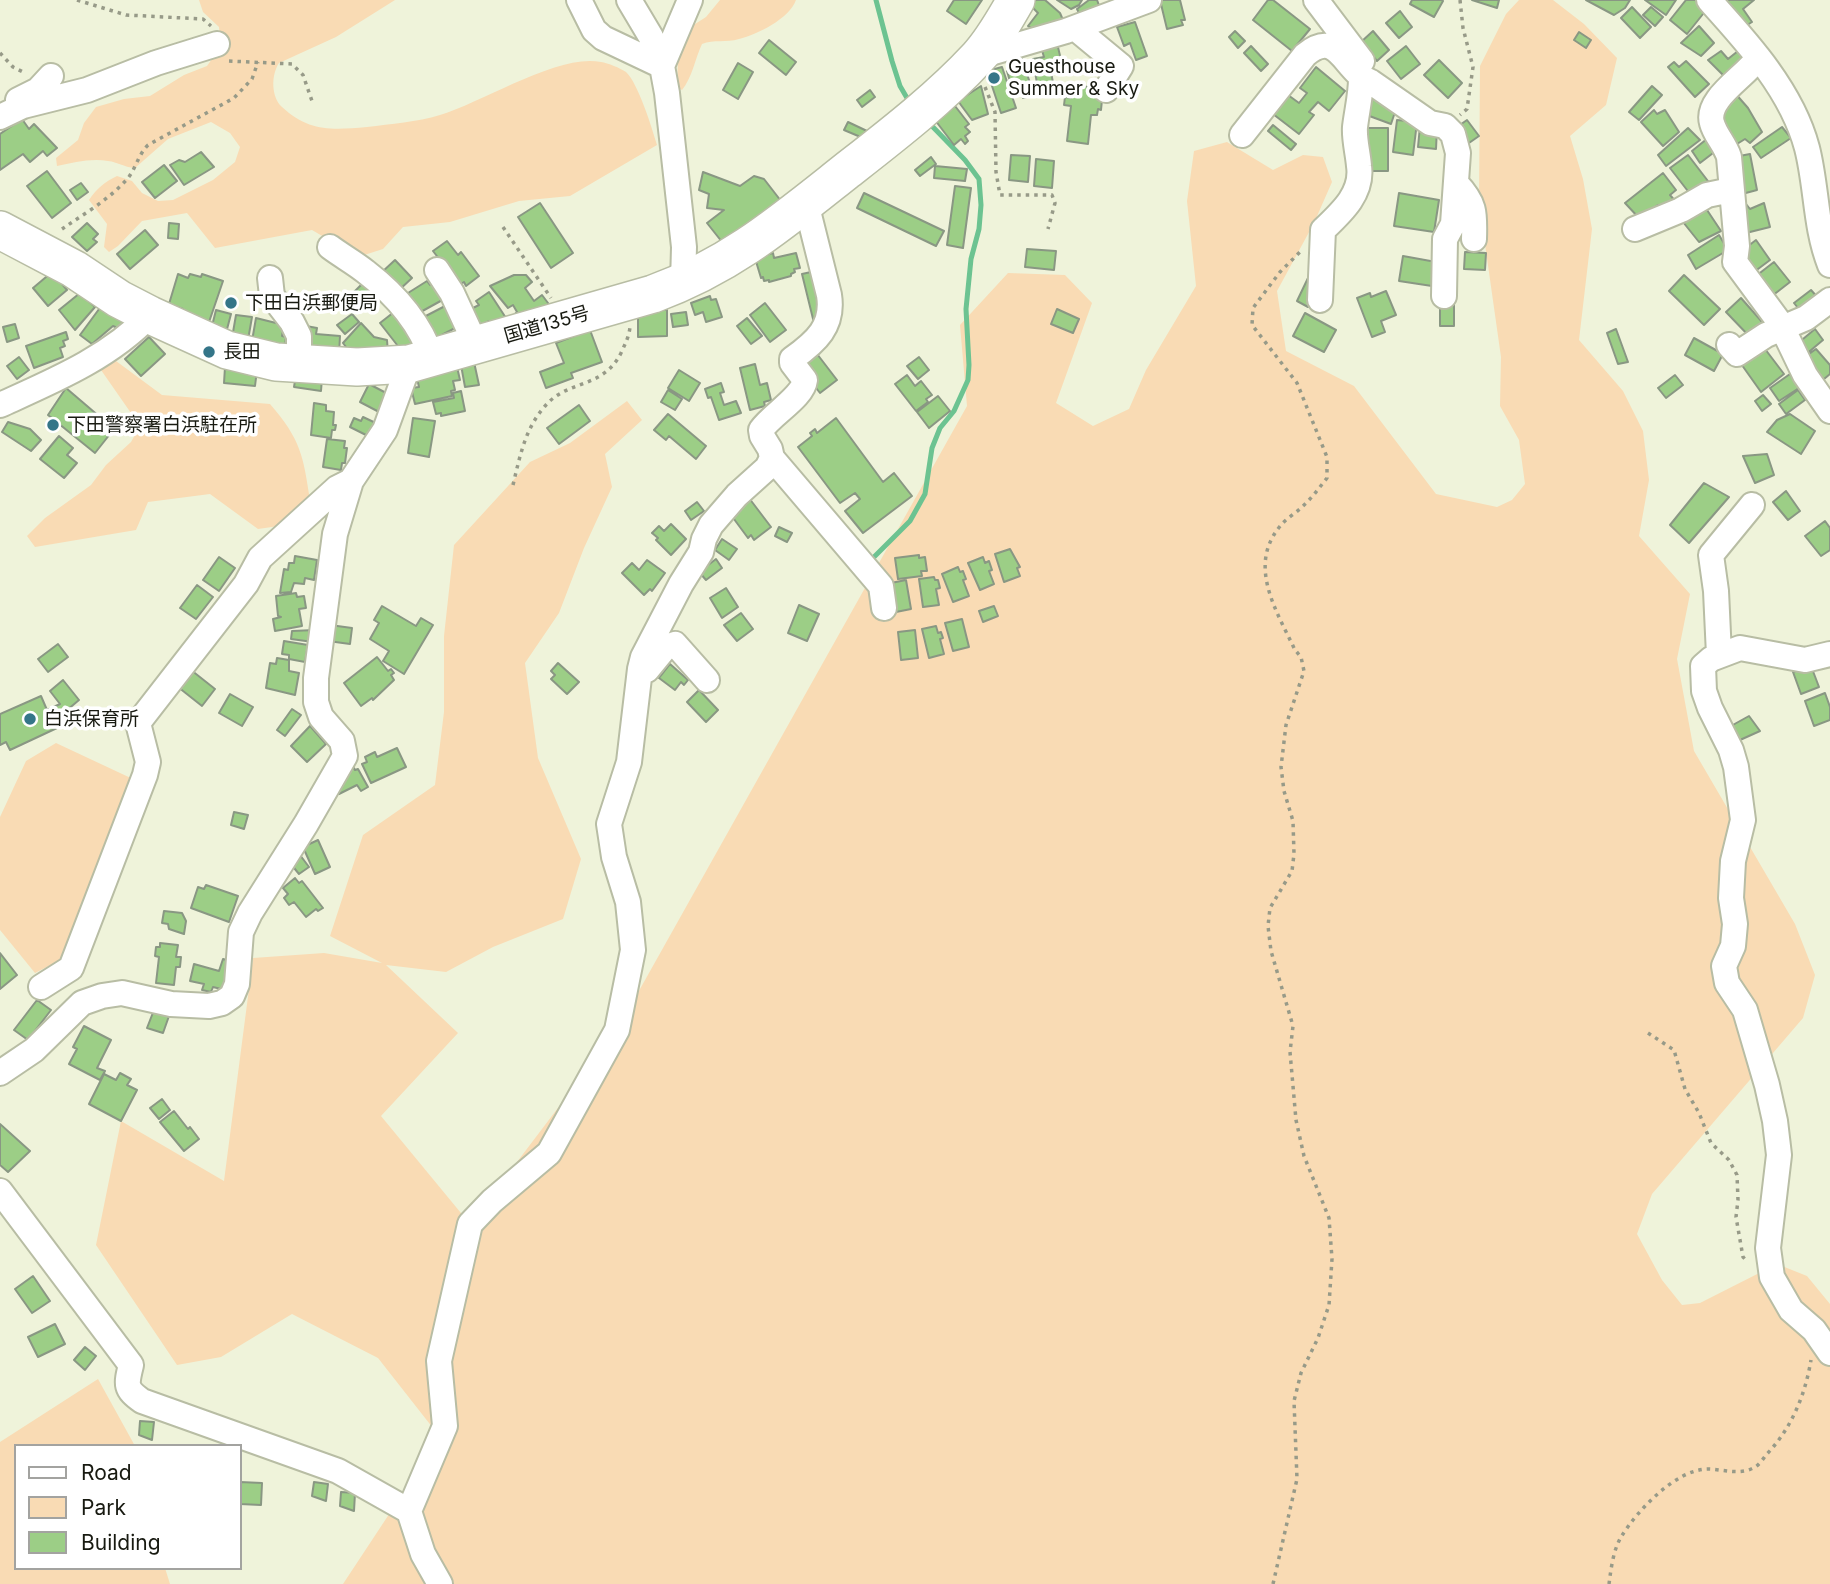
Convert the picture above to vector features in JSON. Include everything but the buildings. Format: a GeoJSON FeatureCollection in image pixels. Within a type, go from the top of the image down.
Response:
{"type":"FeatureCollection","features":[{"type":"Feature","properties":{"kind":"highway","name":"国道135号"},"geometry":{"type":"LineString","coordinates":[[0,230],[75,269],[119,299],[227,350],[276,362],[299,364],[357,367],[421,361],[683,284],[726,262],[909,123],[975,60],[1016,0]]}},
{"type":"Feature","properties":{"kind":"street"},"geometry":{"type":"LineString","coordinates":[[579,0],[594,30],[603,38],[662,66]]}},
{"type":"Feature","properties":{"kind":"street"},"geometry":{"type":"LineString","coordinates":[[629,0],[643,23],[662,66],[680,197],[684,247],[683,284]]}},
{"type":"Feature","properties":{"kind":"street"},"geometry":{"type":"LineString","coordinates":[[975,60],[1149,0]]}},
{"type":"Feature","properties":{"kind":"street"},"geometry":{"type":"LineString","coordinates":[[1316,0],[1357,53],[1366,80],[1355,129],[1360,171],[1358,189],[1341,213],[1323,230],[1320,300]]}},
{"type":"Feature","properties":{"kind":"street"},"geometry":{"type":"LineString","coordinates":[[1709,0],[1758,58],[1797,119],[1809,156],[1823,246],[1830,265]]}},
{"type":"Feature","properties":{"kind":"street"},"geometry":{"type":"LineString","coordinates":[[662,66],[685,10]]}},
{"type":"Feature","properties":{"kind":"street"},"geometry":{"type":"LineString","coordinates":[[643,23],[659,24],[685,10]]}},
{"type":"Feature","properties":{"kind":"street"},"geometry":{"type":"LineString","coordinates":[[1074,28],[1121,66],[1105,90]]}},
{"type":"Feature","properties":{"kind":"street"},"geometry":{"type":"LineString","coordinates":[[1,116],[23,106],[87,90],[156,63],[217,44]]}},
{"type":"Feature","properties":{"kind":"street"},"geometry":{"type":"LineString","coordinates":[[1242,135],[1305,55],[1326,44],[1334,47],[1366,80],[1430,123],[1445,126],[1453,134],[1458,153],[1453,224],[1445,239],[1444,296]]}},
{"type":"Feature","properties":{"kind":"street"},"geometry":{"type":"LineString","coordinates":[[1758,58],[1750,69],[1714,102],[1710,111],[1712,123],[1726,145],[1729,157],[1737,246],[1735,262],[1782,328],[1793,355],[1826,397]]}},
{"type":"Feature","properties":{"kind":"street"},"geometry":{"type":"LineString","coordinates":[[1,116],[7,106],[38,90],[50,78]]}},
{"type":"Feature","properties":{"kind":"street"},"geometry":{"type":"LineString","coordinates":[[1456,183],[1469,196],[1475,211],[1474,239]]}},
{"type":"Feature","properties":{"kind":"street"},"geometry":{"type":"LineString","coordinates":[[1635,229],[1681,210],[1707,195],[1731,190]]}},
{"type":"Feature","properties":{"kind":"street"},"geometry":{"type":"LineString","coordinates":[[440,1584],[423,1554],[409,1511],[445,1426],[439,1361],[470,1224],[492,1201],[549,1153],[617,1030],[633,950],[628,902],[614,857],[609,824],[629,762],[640,669],[649,645],[701,552],[711,525],[729,503],[767,468],[772,458],[771,449],[761,430],[780,409],[802,391],[805,380],[792,363],[792,359],[825,329],[831,307],[806,203]]}},
{"type":"Feature","properties":{"kind":"street"},"geometry":{"type":"LineString","coordinates":[[0,1073],[34,1050],[82,1003],[102,996],[122,993],[171,1004],[209,1006],[222,1003],[232,996],[237,984],[242,932],[250,913],[345,756],[342,741],[321,717],[316,702],[335,534],[351,481],[385,430],[421,361],[424,336],[413,318],[395,299],[365,271],[330,247]]}},
{"type":"Feature","properties":{"kind":"street"},"geometry":{"type":"LineString","coordinates":[[437,270],[452,293],[476,345]]}},
{"type":"Feature","properties":{"kind":"street"},"geometry":{"type":"LineString","coordinates":[[270,278],[272,296],[299,336],[299,364]]}},
{"type":"Feature","properties":{"kind":"street"},"geometry":{"type":"LineString","coordinates":[[1729,345],[1737,354],[1782,328],[1806,318],[1830,300]]}},
{"type":"Feature","properties":{"kind":"street"},"geometry":{"type":"LineString","coordinates":[[0,405],[72,373],[138,328],[150,315]]}},
{"type":"Feature","properties":{"kind":"street"},"geometry":{"type":"LineString","coordinates":[[772,458],[881,586],[884,608]]}},
{"type":"Feature","properties":{"kind":"street"},"geometry":{"type":"LineString","coordinates":[[41,987],[71,968],[140,788],[148,762],[138,723],[246,584],[260,558],[337,488],[351,481]]}},
{"type":"Feature","properties":{"kind":"street"},"geometry":{"type":"LineString","coordinates":[[1719,655],[1711,555],[1752,505]]}},
{"type":"Feature","properties":{"kind":"street"},"geometry":{"type":"LineString","coordinates":[[640,669],[649,670],[665,648],[676,644],[707,680]]}},
{"type":"Feature","properties":{"kind":"street"},"geometry":{"type":"LineString","coordinates":[[1821,1354],[1814,1330],[1791,1310],[1772,1276],[1768,1248],[1779,1155],[1775,1121],[1745,1010],[1727,983],[1724,966],[1733,946],[1733,861],[1743,820],[1731,750],[1704,691],[1703,666],[1719,655],[1740,648],[1805,660],[1830,654]]}},
{"type":"Feature","properties":{"kind":"street"},"geometry":{"type":"LineString","coordinates":[[0,1191],[131,1365],[127,1383],[131,1393],[142,1401],[338,1471],[409,1511]]}},
{"type":"Feature","properties":{"kind":"path"},"geometry":{"type":"LineString","coordinates":[[1445,126],[1467,109],[1471,92],[1473,67],[1463,28],[1460,0]]}},
{"type":"Feature","properties":{"kind":"path"},"geometry":{"type":"LineString","coordinates":[[0,52],[13,67],[28,74],[39,72],[50,78]]}},
{"type":"Feature","properties":{"kind":"path"},"geometry":{"type":"LineString","coordinates":[[975,60],[995,112],[996,172],[1000,195],[1052,195],[1055,203],[1048,229]]}},
{"type":"Feature","properties":{"kind":"path"},"geometry":{"type":"LineString","coordinates":[[62,229],[120,186],[148,145],[234,98],[252,79],[258,62]]}},
{"type":"Feature","properties":{"kind":"path"},"geometry":{"type":"LineString","coordinates":[[503,227],[565,320]]}},
{"type":"Feature","properties":{"kind":"path"},"geometry":{"type":"LineString","coordinates":[[1273,1584],[1297,1479],[1294,1401],[1301,1373],[1318,1338],[1329,1305],[1332,1259],[1329,1218],[1304,1157],[1296,1120],[1290,1052],[1293,1026],[1270,951],[1270,908],[1292,871],[1293,821],[1284,791],[1281,767],[1286,725],[1304,671],[1301,657],[1295,650],[1266,584],[1264,564],[1270,542],[1281,525],[1302,507],[1327,478],[1327,457],[1297,383],[1252,325],[1253,308],[1280,272],[1323,230]]}},
{"type":"Feature","properties":{"kind":"path"},"geometry":{"type":"LineString","coordinates":[[513,485],[524,438],[546,404],[573,387],[592,382],[606,373],[617,359],[629,337],[632,317],[628,301]]}},
{"type":"Feature","properties":{"kind":"path"},"geometry":{"type":"LineString","coordinates":[[1648,1032],[1674,1050],[1685,1089],[1699,1113],[1711,1143],[1729,1160],[1737,1175],[1736,1217],[1743,1257],[1749,1263],[1754,1260],[1769,1234]]}},
{"type":"Feature","properties":{"kind":"path"},"geometry":{"type":"LineString","coordinates":[[1609,1584],[1613,1559],[1621,1538],[1656,1497],[1679,1477],[1706,1469],[1735,1472],[1755,1467],[1772,1450],[1789,1428],[1809,1373],[1821,1354]]}},
{"type":"Feature","properties":{"kind":"green space"},"geometry":{"type":"Polygon","coordinates":[[[199,0],[395,0],[336,37],[279,63],[273,86],[278,103],[292,115],[312,125],[343,129],[440,115],[543,71],[584,61],[601,62],[626,72],[644,106],[657,145],[570,196],[519,201],[450,222],[403,227],[383,249],[358,257],[312,230],[215,248],[187,213],[142,221],[109,252],[104,247],[107,224],[89,200],[105,183],[117,176],[132,181],[142,193],[158,201],[173,200],[213,180],[235,162],[240,147],[230,133],[211,122],[168,139],[135,168],[101,160],[57,166],[56,158],[78,140],[84,123],[96,107],[124,99],[150,96],[184,75],[207,66],[221,46],[219,27],[203,12],[199,0]]]}},
{"type":"Feature","properties":{"kind":"green space"},"geometry":{"type":"Polygon","coordinates":[[[720,0],[796,0],[780,19],[747,37],[702,44],[682,90],[677,87],[678,58],[692,26],[706,17],[720,0]]]}},
{"type":"Feature","properties":{"kind":"green space"},"geometry":{"type":"Polygon","coordinates":[[[1519,0],[1553,0],[1584,24],[1617,58],[1606,105],[1570,136],[1583,179],[1592,229],[1579,340],[1623,391],[1643,431],[1649,480],[1639,536],[1690,594],[1677,659],[1694,751],[1795,924],[1815,975],[1803,1018],[1652,1194],[1637,1234],[1662,1280],[1682,1305],[1700,1303],[1777,1264],[1807,1276],[1830,1304],[1830,1584],[343,1584],[440,1437],[378,1358],[292,1314],[221,1357],[177,1365],[96,1245],[121,1121],[224,1181],[253,958],[324,953],[382,963],[330,936],[363,835],[435,785],[444,712],[444,636],[454,545],[530,462],[570,443],[627,401],[642,420],[605,454],[612,487],[584,548],[559,613],[525,663],[538,758],[581,859],[563,919],[493,947],[446,972],[386,965],[458,1033],[381,1116],[470,1224],[617,1030],[967,406],[960,325],[1008,273],[1065,275],[1092,303],[1056,403],[1093,426],[1129,409],[1146,370],[1196,286],[1187,201],[1194,151],[1227,142],[1273,170],[1303,155],[1323,157],[1332,182],[1314,223],[1277,291],[1286,351],[1354,386],[1436,494],[1497,507],[1512,500],[1525,484],[1519,440],[1500,406],[1501,357],[1479,202],[1480,66],[1506,14],[1519,0]]]}},
{"type":"Feature","properties":{"kind":"green space"},"geometry":{"type":"Polygon","coordinates":[[[116,361],[162,395],[270,404],[288,428],[299,449],[310,500],[279,526],[258,529],[210,494],[148,502],[136,530],[35,547],[27,536],[45,518],[91,485],[106,465],[131,442],[140,426],[101,370],[116,361]]]}},
{"type":"Feature","properties":{"kind":"green space"},"geometry":{"type":"Polygon","coordinates":[[[56,743],[135,780],[70,955],[35,973],[0,930],[0,817],[26,761],[56,743]]]}},
{"type":"Feature","properties":{"kind":"green space"},"geometry":{"type":"Polygon","coordinates":[[[98,1379],[134,1444],[14,1444],[14,1570],[166,1570],[170,1584],[0,1584],[0,1442],[98,1379]]]}},
{"type":"Feature","properties":{"kind":"waterway"},"geometry":{"type":"LineString","coordinates":[[876,0],[892,61],[907,98]]}},
{"type":"Feature","properties":{"kind":"waterway"},"geometry":{"type":"LineString","coordinates":[[870,561],[910,521],[925,494],[932,448],[940,428],[954,411],[968,380],[966,309],[971,259],[979,229],[979,179],[965,160],[930,124]]}},
{"type":"Feature","properties":{"kind":"place","name":"Guesthouse Summer & Sky"},"geometry":{"type":"Point","coordinates":[994,78]}},
{"type":"Feature","properties":{"kind":"place","name":"下田白浜郵便局"},"geometry":{"type":"Point","coordinates":[231,303]}},
{"type":"Feature","properties":{"kind":"place","name":"長田"},"geometry":{"type":"Point","coordinates":[209,352]}},
{"type":"Feature","properties":{"kind":"place","name":"下田警察署白浜駐在所"},"geometry":{"type":"Point","coordinates":[53,425]}},
{"type":"Feature","properties":{"kind":"place","name":"白浜保育所"},"geometry":{"type":"Point","coordinates":[30,719]}}]}
